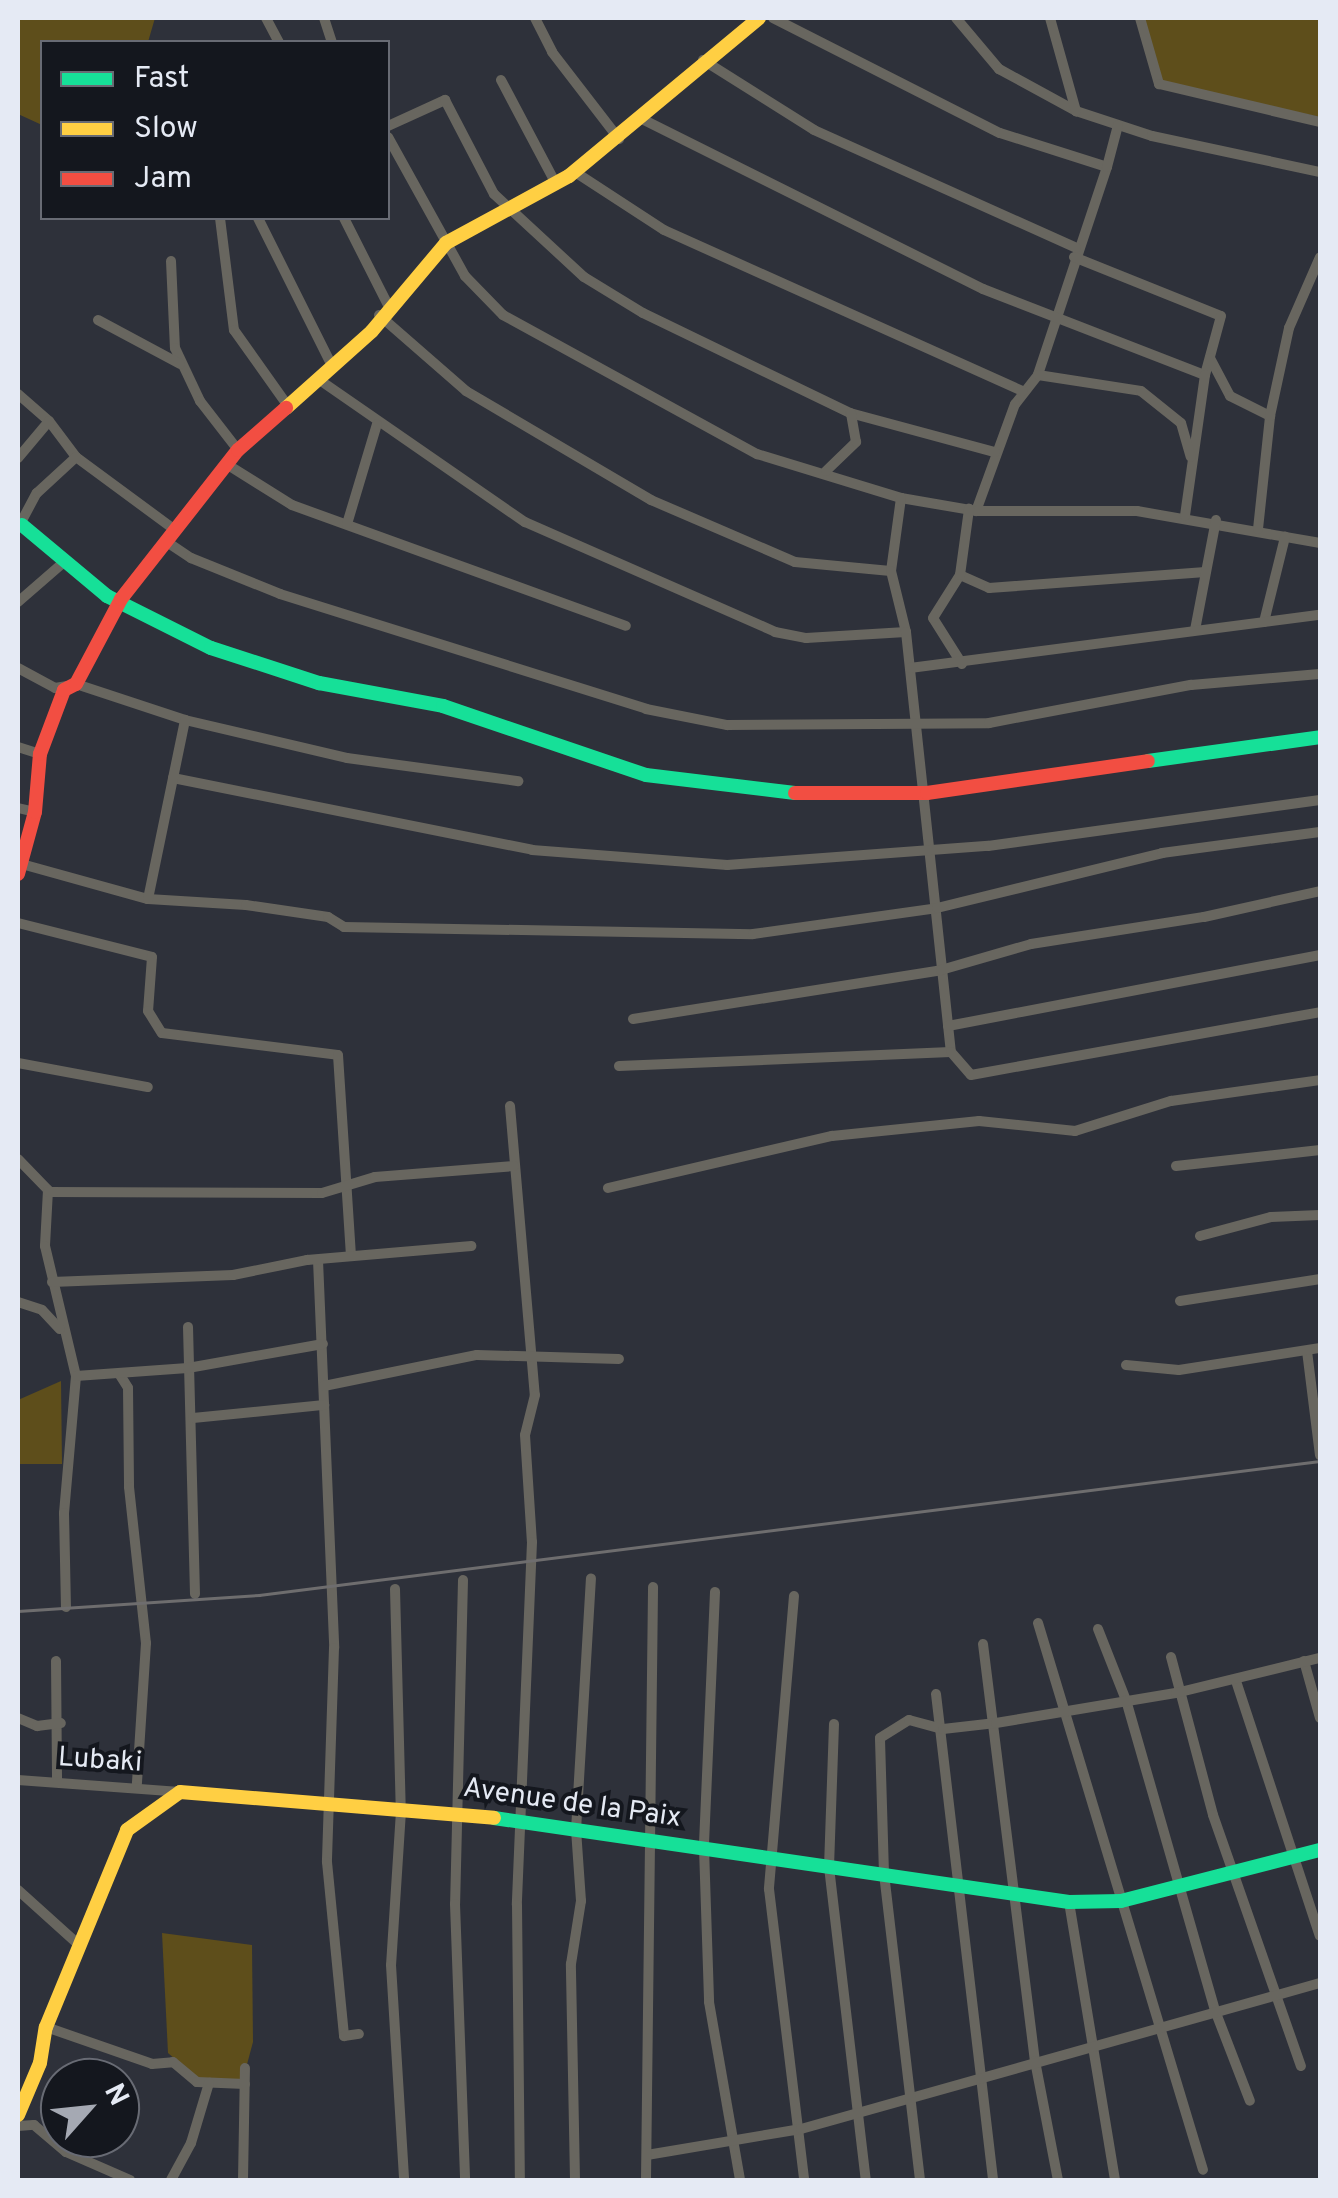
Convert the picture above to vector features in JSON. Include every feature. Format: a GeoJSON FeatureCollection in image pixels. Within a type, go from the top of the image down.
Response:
{"type":"FeatureCollection","features":[{"type":"Feature","properties":{"kind":"street"},"geometry":{"type":"LineString","coordinates":[[266,18],[278,40]]}},
{"type":"Feature","properties":{"kind":"street"},"geometry":{"type":"LineString","coordinates":[[535,18],[619,139]]}},
{"type":"Feature","properties":{"kind":"street"},"geometry":{"type":"LineString","coordinates":[[759,18],[702,60],[642,120],[575,172],[505,206],[446,243],[383,310],[372,331],[238,450],[120,599],[71,685],[40,754],[35,812],[18,867],[148,899],[246,904],[328,917],[344,927],[620,934],[772,933],[937,908],[1162,853],[1320,832]]}},
{"type":"Feature","properties":{"kind":"street"},"geometry":{"type":"LineString","coordinates":[[772,18],[1000,133],[1108,167]]}},
{"type":"Feature","properties":{"kind":"street"},"geometry":{"type":"LineString","coordinates":[[956,18],[999,69],[1076,110],[1118,126],[1320,172]]}},
{"type":"Feature","properties":{"kind":"street"},"geometry":{"type":"LineString","coordinates":[[1050,18],[1076,110]]}},
{"type":"Feature","properties":{"kind":"street"},"geometry":{"type":"LineString","coordinates":[[1140,18],[1159,84],[1320,122]]}},
{"type":"Feature","properties":{"kind":"street"},"geometry":{"type":"LineString","coordinates":[[702,60],[814,130],[1075,252],[1218,312],[1204,375],[1185,516]]}},
{"type":"Feature","properties":{"kind":"street"},"geometry":{"type":"LineString","coordinates":[[501,80],[556,184]]}},
{"type":"Feature","properties":{"kind":"street"},"geometry":{"type":"LineString","coordinates":[[390,125],[445,100],[505,206],[584,277],[643,313],[850,413],[995,452]]}},
{"type":"Feature","properties":{"kind":"street"},"geometry":{"type":"LineString","coordinates":[[642,120],[983,289],[1204,375]]}},
{"type":"Feature","properties":{"kind":"street"},"geometry":{"type":"LineString","coordinates":[[962,664],[933,618],[960,575],[973,510],[995,452],[1022,391],[1038,375],[1075,252],[1108,167],[1118,126]]}},
{"type":"Feature","properties":{"kind":"street"},"geometry":{"type":"LineString","coordinates":[[390,142],[446,243],[482,297],[551,345],[758,454],[826,471],[901,498],[973,510],[1185,516],[1320,543]]}},
{"type":"Feature","properties":{"kind":"street"},"geometry":{"type":"LineString","coordinates":[[575,172],[664,230],[1022,391]]}},
{"type":"Feature","properties":{"kind":"street"},"geometry":{"type":"LineString","coordinates":[[220,220],[234,330],[288,406]]}},
{"type":"Feature","properties":{"kind":"street"},"geometry":{"type":"LineString","coordinates":[[259,220],[333,368]]}},
{"type":"Feature","properties":{"kind":"street"},"geometry":{"type":"LineString","coordinates":[[345,220],[383,310],[466,392],[651,500],[795,562],[891,570]]}},
{"type":"Feature","properties":{"kind":"street"},"geometry":{"type":"LineString","coordinates":[[1258,529],[1270,416],[1289,328],[1320,256]]}},
{"type":"Feature","properties":{"kind":"street"},"geometry":{"type":"LineString","coordinates":[[170,261],[171,326],[188,377]]}},
{"type":"Feature","properties":{"kind":"street"},"geometry":{"type":"LineString","coordinates":[[98,320],[179,362],[238,450]]}},
{"type":"Feature","properties":{"kind":"street"},"geometry":{"type":"LineString","coordinates":[[1210,357],[1230,396],[1270,416]]}},
{"type":"Feature","properties":{"kind":"street"},"geometry":{"type":"LineString","coordinates":[[1038,375],[1141,392],[1181,422],[1192,463]]}},
{"type":"Feature","properties":{"kind":"street"},"geometry":{"type":"LineString","coordinates":[[320,380],[377,424],[524,522],[776,632],[806,638],[906,632]]}},
{"type":"Feature","properties":{"kind":"street"},"geometry":{"type":"LineString","coordinates":[[18,394],[49,421],[76,457],[171,536],[191,558],[280,594],[646,710],[746,727],[989,723],[1191,685],[1320,674]]}},
{"type":"Feature","properties":{"kind":"street"},"geometry":{"type":"LineString","coordinates":[[826,471],[856,442],[850,413]]}},
{"type":"Feature","properties":{"kind":"street"},"geometry":{"type":"LineString","coordinates":[[18,458],[49,421]]}},
{"type":"Feature","properties":{"kind":"street"},"geometry":{"type":"LineString","coordinates":[[348,524],[377,424]]}},
{"type":"Feature","properties":{"kind":"street"},"geometry":{"type":"LineString","coordinates":[[76,457],[36,493],[20,526],[64,562],[158,626],[211,648],[319,683],[443,706],[616,768],[821,796],[923,794],[1320,737]]}},
{"type":"Feature","properties":{"kind":"street"},"geometry":{"type":"LineString","coordinates":[[228,464],[276,498],[626,626]]}},
{"type":"Feature","properties":{"kind":"street"},"geometry":{"type":"LineString","coordinates":[[901,498],[891,570],[906,632],[951,1052],[971,1075],[1320,1012]]}},
{"type":"Feature","properties":{"kind":"street"},"geometry":{"type":"LineString","coordinates":[[1195,630],[1216,520]]}},
{"type":"Feature","properties":{"kind":"street"},"geometry":{"type":"LineString","coordinates":[[1264,622],[1285,537]]}},
{"type":"Feature","properties":{"kind":"street"},"geometry":{"type":"LineString","coordinates":[[18,602],[64,562]]}},
{"type":"Feature","properties":{"kind":"street"},"geometry":{"type":"LineString","coordinates":[[960,575],[988,588],[1206,572]]}},
{"type":"Feature","properties":{"kind":"street"},"geometry":{"type":"LineString","coordinates":[[910,668],[1320,615]]}},
{"type":"Feature","properties":{"kind":"street"},"geometry":{"type":"LineString","coordinates":[[18,668],[55,688],[71,685],[186,720],[347,758],[518,781]]}},
{"type":"Feature","properties":{"kind":"street"},"geometry":{"type":"LineString","coordinates":[[148,899],[186,720]]}},
{"type":"Feature","properties":{"kind":"street"},"geometry":{"type":"LineString","coordinates":[[18,747],[40,754]]}},
{"type":"Feature","properties":{"kind":"street"},"geometry":{"type":"LineString","coordinates":[[173,778],[440,834],[636,860],[728,865],[931,847],[988,846],[1320,800]]}},
{"type":"Feature","properties":{"kind":"street"},"geometry":{"type":"LineString","coordinates":[[18,808],[35,812]]}},
{"type":"Feature","properties":{"kind":"street"},"geometry":{"type":"LineString","coordinates":[[633,1019],[941,970],[1031,944],[1320,891]]}},
{"type":"Feature","properties":{"kind":"street"},"geometry":{"type":"LineString","coordinates":[[18,922],[152,957],[148,1011],[162,1033],[338,1055],[352,1255]]}},
{"type":"Feature","properties":{"kind":"street"},"geometry":{"type":"LineString","coordinates":[[948,1026],[1320,956]]}},
{"type":"Feature","properties":{"kind":"street"},"geometry":{"type":"LineString","coordinates":[[619,1066],[951,1052]]}},
{"type":"Feature","properties":{"kind":"street"},"geometry":{"type":"LineString","coordinates":[[18,1062],[148,1087]]}},
{"type":"Feature","properties":{"kind":"street"},"geometry":{"type":"LineString","coordinates":[[608,1188],[832,1136],[979,1120],[1075,1130],[1170,1101],[1320,1080]]}},
{"type":"Feature","properties":{"kind":"street"},"geometry":{"type":"LineString","coordinates":[[510,1106],[535,1395],[526,1435],[532,1542],[522,1825],[520,2180]]}},
{"type":"Feature","properties":{"kind":"street"},"geometry":{"type":"LineString","coordinates":[[1176,1166],[1320,1150]]}},
{"type":"Feature","properties":{"kind":"street"},"geometry":{"type":"LineString","coordinates":[[18,1159],[48,1192],[45,1246],[61,1330],[76,1376],[64,1514],[66,1607]]}},
{"type":"Feature","properties":{"kind":"street"},"geometry":{"type":"LineString","coordinates":[[48,1192],[277,1194],[348,1186],[375,1177],[514,1166]]}},
{"type":"Feature","properties":{"kind":"street"},"geometry":{"type":"LineString","coordinates":[[1200,1236],[1271,1217],[1320,1215]]}},
{"type":"Feature","properties":{"kind":"street"},"geometry":{"type":"LineString","coordinates":[[52,1282],[233,1274],[352,1255],[471,1246]]}},
{"type":"Feature","properties":{"kind":"street"},"geometry":{"type":"LineString","coordinates":[[318,1260],[333,1803],[327,1862],[344,2036],[359,2034]]}},
{"type":"Feature","properties":{"kind":"street"},"geometry":{"type":"LineString","coordinates":[[1180,1300],[1320,1279]]}},
{"type":"Feature","properties":{"kind":"street"},"geometry":{"type":"LineString","coordinates":[[18,1302],[42,1310],[61,1330]]}},
{"type":"Feature","properties":{"kind":"street"},"geometry":{"type":"LineString","coordinates":[[188,1328],[195,1594]]}},
{"type":"Feature","properties":{"kind":"street"},"geometry":{"type":"LineString","coordinates":[[76,1376],[188,1368],[323,1344]]}},
{"type":"Feature","properties":{"kind":"street"},"geometry":{"type":"LineString","coordinates":[[1126,1365],[1180,1370],[1320,1348]]}},
{"type":"Feature","properties":{"kind":"street"},"geometry":{"type":"LineString","coordinates":[[1306,1351],[1318,1416],[1320,1455]]}},
{"type":"Feature","properties":{"kind":"street"},"geometry":{"type":"LineString","coordinates":[[324,1386],[419,1362],[531,1354],[618,1358]]}},
{"type":"Feature","properties":{"kind":"street"},"geometry":{"type":"LineString","coordinates":[[120,1375],[128,1388],[128,1487],[146,1643],[136,1784]]}},
{"type":"Feature","properties":{"kind":"street"},"geometry":{"type":"LineString","coordinates":[[193,1418],[324,1404]]}},
{"type":"Feature","properties":{"kind":"street"},"geometry":{"type":"LineString","coordinates":[[575,2180],[571,1964],[580,1901],[576,1830],[591,1578]]}},
{"type":"Feature","properties":{"kind":"street"},"geometry":{"type":"LineString","coordinates":[[463,1580],[456,1991],[465,2180]]}},
{"type":"Feature","properties":{"kind":"street"},"geometry":{"type":"LineString","coordinates":[[646,2180],[646,1836],[653,1587]]}},
{"type":"Feature","properties":{"kind":"street"},"geometry":{"type":"LineString","coordinates":[[395,1589],[401,1811],[391,1965],[404,2180]]}},
{"type":"Feature","properties":{"kind":"street"},"geometry":{"type":"LineString","coordinates":[[715,1592],[704,1848],[708,2002],[728,2138],[740,2180]]}},
{"type":"Feature","properties":{"kind":"street"},"geometry":{"type":"LineString","coordinates":[[794,1596],[770,1859],[777,1994],[801,2128],[804,2180]]}},
{"type":"Feature","properties":{"kind":"street"},"geometry":{"type":"LineString","coordinates":[[1038,1623],[1203,2170]]}},
{"type":"Feature","properties":{"kind":"street"},"geometry":{"type":"LineString","coordinates":[[1098,1629],[1126,1700],[1216,2014],[1250,2101]]}},
{"type":"Feature","properties":{"kind":"street"},"geometry":{"type":"LineString","coordinates":[[984,1644],[1019,1896],[1035,2061],[1058,2180]]}},
{"type":"Feature","properties":{"kind":"street"},"geometry":{"type":"LineString","coordinates":[[1171,1657],[1176,1693],[1233,1874],[1301,2066]]}},
{"type":"Feature","properties":{"kind":"street"},"geometry":{"type":"LineString","coordinates":[[920,2180],[884,1874],[880,1738],[909,1720],[943,1729],[996,1722],[1176,1693],[1320,1658]]}},
{"type":"Feature","properties":{"kind":"street"},"geometry":{"type":"LineString","coordinates":[[56,1660],[61,1723],[57,1778]]}},
{"type":"Feature","properties":{"kind":"street"},"geometry":{"type":"LineString","coordinates":[[1304,1661],[1320,1718]]}},
{"type":"Feature","properties":{"kind":"street"},"geometry":{"type":"LineString","coordinates":[[1236,1681],[1291,1858],[1320,1936]]}},
{"type":"Feature","properties":{"kind":"street"},"geometry":{"type":"LineString","coordinates":[[936,1694],[993,2180]]}},
{"type":"Feature","properties":{"kind":"street"},"geometry":{"type":"LineString","coordinates":[[18,1718],[37,1726],[61,1723]]}},
{"type":"Feature","properties":{"kind":"street"},"geometry":{"type":"LineString","coordinates":[[834,1724],[829,1866],[866,2180]]}},
{"type":"Feature","properties":{"kind":"street","name":"Lubaki"},"geometry":{"type":"LineString","coordinates":[[18,1780],[57,1778],[180,1792]]}},
{"type":"Feature","properties":{"kind":"street"},"geometry":{"type":"LineString","coordinates":[[18,2116],[40,2064],[46,2027],[127,1830],[180,1792]]}},
{"type":"Feature","properties":{"kind":"street","name":"Avenue de la Paix"},"geometry":{"type":"LineString","coordinates":[[180,1792],[401,1811],[458,1812],[522,1825],[646,1836],[770,1859],[956,1882],[1069,1902],[1121,1901],[1320,1850]]}},
{"type":"Feature","properties":{"kind":"street"},"geometry":{"type":"LineString","coordinates":[[18,1890],[78,1944]]}},
{"type":"Feature","properties":{"kind":"street"},"geometry":{"type":"LineString","coordinates":[[1069,1902],[1115,2180]]}},
{"type":"Feature","properties":{"kind":"street"},"geometry":{"type":"LineString","coordinates":[[647,2156],[728,2138],[801,2128],[978,2074],[1091,2049],[1320,1983]]}},
{"type":"Feature","properties":{"kind":"street"},"geometry":{"type":"LineString","coordinates":[[46,2027],[152,2064],[173,2062],[187,2077],[209,2084],[245,2084]]}},
{"type":"Feature","properties":{"kind":"street"},"geometry":{"type":"LineString","coordinates":[[243,2180],[245,2068]]}},
{"type":"Feature","properties":{"kind":"street"},"geometry":{"type":"LineString","coordinates":[[171,2180],[192,2143],[209,2084]]}},
{"type":"Feature","properties":{"kind":"street"},"geometry":{"type":"LineString","coordinates":[[18,2126],[34,2125],[66,2152],[130,2180]]}},
{"type":"Feature","properties":{"kind":"shaded area"},"geometry":{"type":"Polygon","coordinates":[[[18,18],[155,18],[149,40],[40,40],[40,124],[18,114],[18,18]]]}},
{"type":"Feature","properties":{"kind":"shaded area"},"geometry":{"type":"Polygon","coordinates":[[[1138,18],[1320,18],[1320,117],[1159,83],[1138,18]]]}},
{"type":"Feature","properties":{"kind":"shaded area"},"geometry":{"type":"Polygon","coordinates":[[[61,1381],[62,1464],[18,1464],[18,1400],[61,1381]]]}},
{"type":"Feature","properties":{"kind":"shaded area"},"geometry":{"type":"Polygon","coordinates":[[[162,1933],[252,1945],[253,2042],[242,2083],[199,2080],[168,2053],[162,1933]]]}},
{"type":"Feature","properties":{"kind":"railway"},"geometry":{"type":"LineString","coordinates":[[18,1611],[259,1595],[1320,1461]]}},
{"type":"Feature","properties":{"kind":"traffic: fast"},"geometry":{"type":"LineString","coordinates":[[22,525],[107,596],[211,648],[319,683],[443,706],[646,775],[795,793]]}},
{"type":"Feature","properties":{"kind":"traffic: fast"},"geometry":{"type":"LineString","coordinates":[[1148,761],[1320,737]]}},
{"type":"Feature","properties":{"kind":"traffic: fast"},"geometry":{"type":"LineString","coordinates":[[494,1818],[1069,1902],[1121,1901],[1320,1850]]}},
{"type":"Feature","properties":{"kind":"traffic: slow"},"geometry":{"type":"LineString","coordinates":[[286,408],[372,331],[446,243],[569,176],[759,18]]}},
{"type":"Feature","properties":{"kind":"traffic: slow"},"geometry":{"type":"LineString","coordinates":[[18,2115],[40,2063],[46,2027],[127,1830],[180,1792],[494,1818]]}},
{"type":"Feature","properties":{"kind":"traffic: jam"},"geometry":{"type":"LineString","coordinates":[[18,874],[35,812],[40,754],[64,690],[76,684],[121,599],[238,450],[286,408]]}},
{"type":"Feature","properties":{"kind":"traffic: jam"},"geometry":{"type":"LineString","coordinates":[[795,793],[927,793],[1148,761]]}}]}
